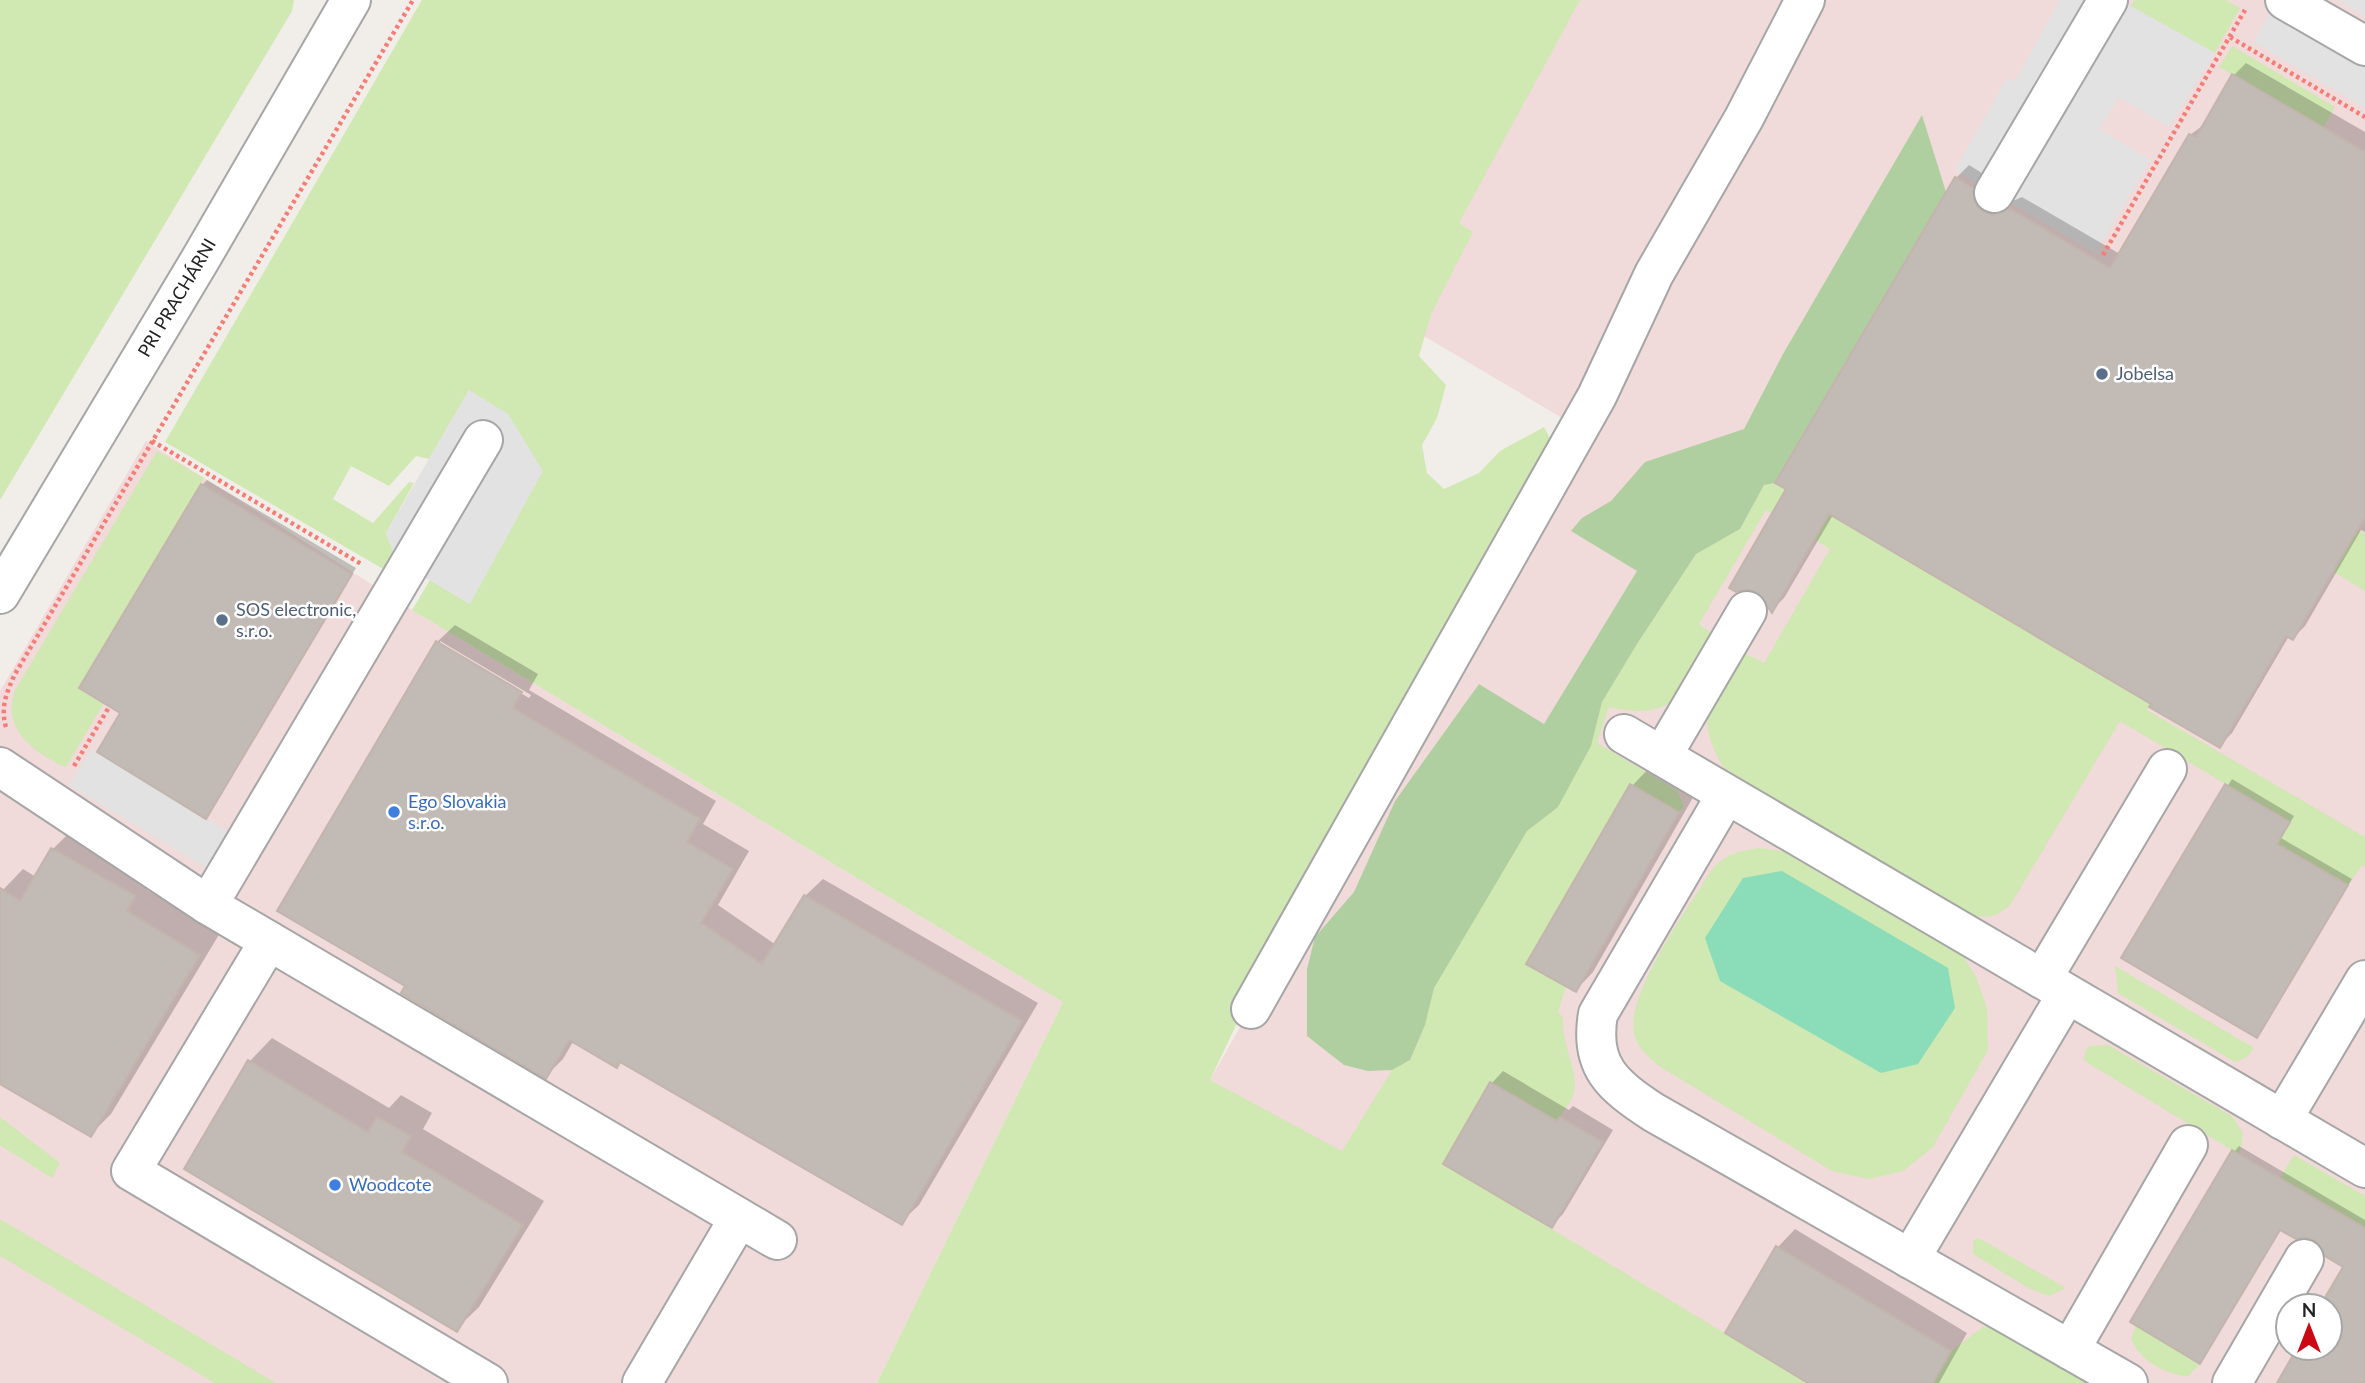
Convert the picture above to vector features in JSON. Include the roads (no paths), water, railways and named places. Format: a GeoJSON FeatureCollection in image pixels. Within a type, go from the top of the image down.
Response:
{"type":"FeatureCollection","features":[{"type":"Feature","properties":{"kind":"street","name":"PRI PRACHÁRNI"},"geometry":{"type":"LineString","coordinates":[[0,594],[193,272],[351,0]]}},
{"type":"Feature","properties":{"kind":"street"},"geometry":{"type":"LineString","coordinates":[[1251,1009],[1597,396],[1654,274],[1744,118],[1805,0]]}},
{"type":"Feature","properties":{"kind":"street"},"geometry":{"type":"LineString","coordinates":[[1994,193],[2108,0]]}},
{"type":"Feature","properties":{"kind":"street"},"geometry":{"type":"LineString","coordinates":[[2285,0],[2365,46]]}},
{"type":"Feature","properties":{"kind":"street"},"geometry":{"type":"LineString","coordinates":[[208,905],[483,440]]}},
{"type":"Feature","properties":{"kind":"street"},"geometry":{"type":"LineString","coordinates":[[1662,756],[1747,611]]}},
{"type":"Feature","properties":{"kind":"street"},"geometry":{"type":"LineString","coordinates":[[1624,734],[2365,1168]]}},
{"type":"Feature","properties":{"kind":"street"},"geometry":{"type":"LineString","coordinates":[[13,762],[208,905],[777,1240]]}},
{"type":"Feature","properties":{"kind":"street"},"geometry":{"type":"LineString","coordinates":[[1910,1259],[2167,769]]}},
{"type":"Feature","properties":{"kind":"street"},"geometry":{"type":"LineString","coordinates":[[1726,795],[1598,1014],[1595,1031],[1598,1057],[1609,1080],[1642,1105],[2128,1383]]}},
{"type":"Feature","properties":{"kind":"street"},"geometry":{"type":"LineString","coordinates":[[269,941],[131,1171],[488,1383]]}},
{"type":"Feature","properties":{"kind":"street"},"geometry":{"type":"LineString","coordinates":[[2281,1120],[2365,980]]}},
{"type":"Feature","properties":{"kind":"street"},"geometry":{"type":"LineString","coordinates":[[2070,1350],[2189,1145]]}},
{"type":"Feature","properties":{"kind":"street"},"geometry":{"type":"LineString","coordinates":[[642,1383],[739,1218]]}},
{"type":"Feature","properties":{"kind":"street"},"geometry":{"type":"LineString","coordinates":[[2232,1383],[2304,1259]]}},
{"type":"Feature","properties":{"kind":"place","name":"Jobelsa"},"geometry":{"type":"Point","coordinates":[2102,374]}},
{"type":"Feature","properties":{"kind":"place","name":"SOS electronic, s.r.o."},"geometry":{"type":"Point","coordinates":[222,620]}},
{"type":"Feature","properties":{"kind":"place","name":"Ego Slovakia s.r.o."},"geometry":{"type":"Point","coordinates":[394,812]}},
{"type":"Feature","properties":{"kind":"place","name":"Woodcote"},"geometry":{"type":"Point","coordinates":[335,1185]}}]}
